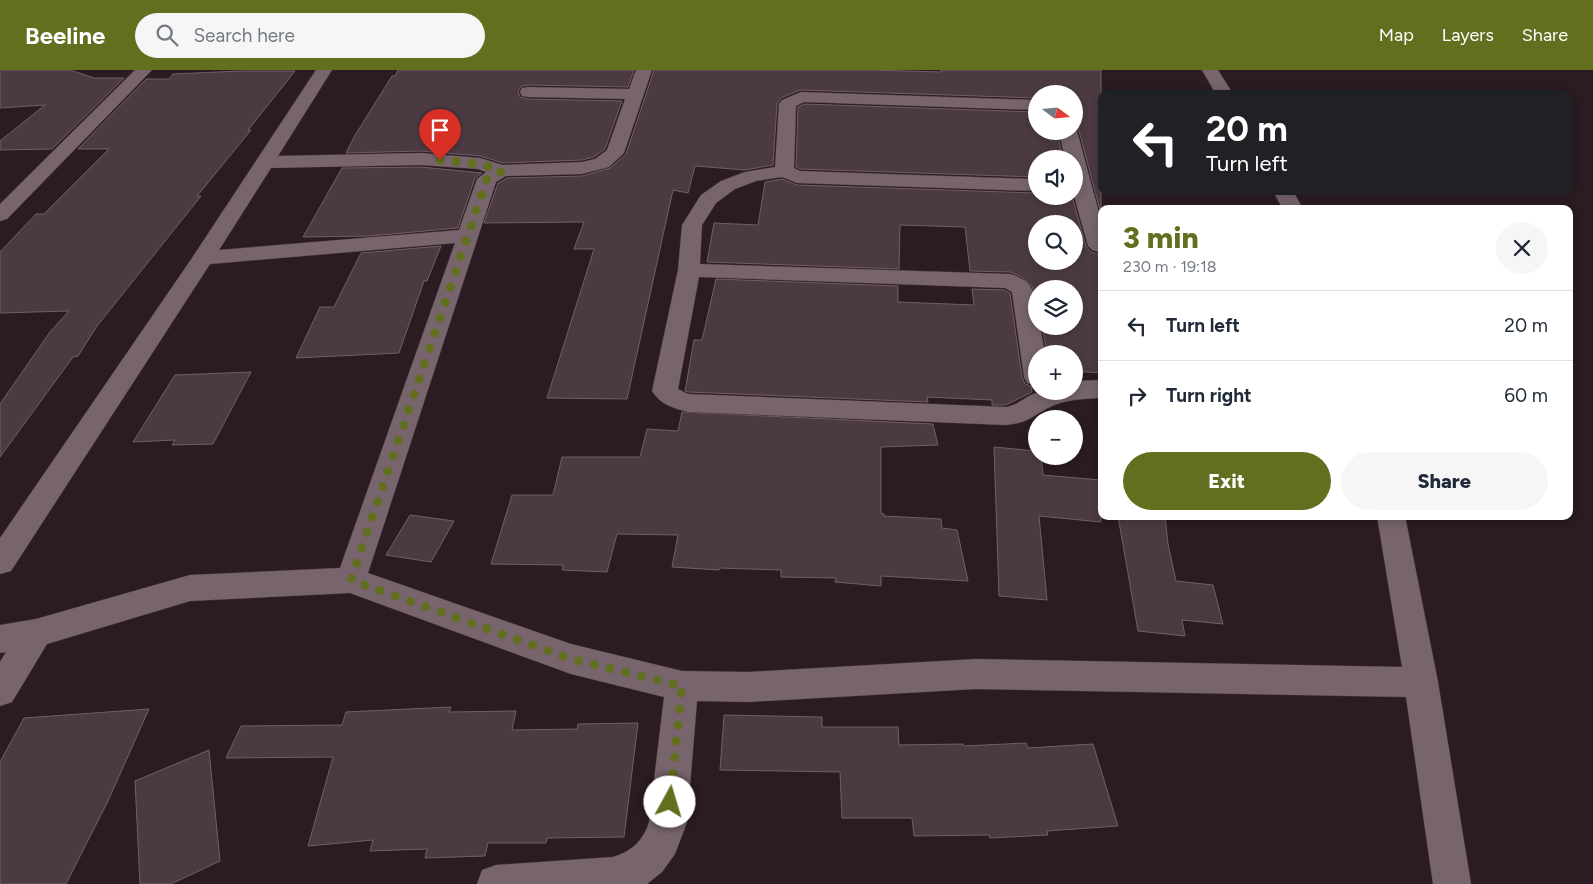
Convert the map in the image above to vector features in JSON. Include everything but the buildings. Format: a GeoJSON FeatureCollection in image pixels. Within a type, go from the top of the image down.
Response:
{"type":"FeatureCollection","features":[{"type":"Feature","properties":{"kind":"street"},"geometry":{"type":"LineString","coordinates":[[0,215],[144,70]]}},
{"type":"Feature","properties":{"kind":"street"},"geometry":{"type":"LineString","coordinates":[[0,562],[203,258],[324,70]]}},
{"type":"Feature","properties":{"kind":"street"},"geometry":{"type":"LineString","coordinates":[[264,162],[421,160],[480,164],[502,171],[582,168],[602,163],[615,152],[644,70]]}},
{"type":"Feature","properties":{"kind":"street"},"geometry":{"type":"LineString","coordinates":[[1210,70],[1222,90]]}},
{"type":"Feature","properties":{"kind":"street"},"geometry":{"type":"LineString","coordinates":[[528,92],[635,94]]}},
{"type":"Feature","properties":{"kind":"street"},"geometry":{"type":"LineString","coordinates":[[784,171],[788,104],[801,97],[1028,105]]}},
{"type":"Feature","properties":{"kind":"street"},"geometry":{"type":"LineString","coordinates":[[351,580],[487,179],[502,171]]}},
{"type":"Feature","properties":{"kind":"street"},"geometry":{"type":"LineString","coordinates":[[1028,185],[797,177],[784,171],[752,176],[728,185],[708,199],[692,225],[689,270],[665,391],[677,401],[688,403],[1006,416],[1021,414],[1031,400]]}},
{"type":"Feature","properties":{"kind":"street"},"geometry":{"type":"LineString","coordinates":[[0,186],[31,184]]}},
{"type":"Feature","properties":{"kind":"street"},"geometry":{"type":"LineString","coordinates":[[1083,202],[1098,243]]}},
{"type":"Feature","properties":{"kind":"street"},"geometry":{"type":"LineString","coordinates":[[203,258],[468,236]]}},
{"type":"Feature","properties":{"kind":"street"},"geometry":{"type":"LineString","coordinates":[[689,270],[1010,281],[1019,286],[1023,291],[1031,345]]}},
{"type":"Feature","properties":{"kind":"street"},"geometry":{"type":"LineString","coordinates":[[1083,390],[1098,389]]}},
{"type":"Feature","properties":{"kind":"street"},"geometry":{"type":"LineString","coordinates":[[1393,520],[1421,682],[1452,884]]}},
{"type":"Feature","properties":{"kind":"street"},"geometry":{"type":"LineString","coordinates":[[0,639],[36,633],[190,588],[351,580],[571,659],[682,686],[748,687],[976,674],[1421,682]]}},
{"type":"Feature","properties":{"kind":"street"},"geometry":{"type":"LineString","coordinates":[[0,692],[36,633]]}},
{"type":"Feature","properties":{"kind":"street"},"geometry":{"type":"LineString","coordinates":[[496,884],[613,876],[632,871],[649,859],[662,841],[668,822],[682,686]]}},
{"type":"Feature","properties":{"kind":"route"},"geometry":{"type":"LineString","coordinates":[[440,160],[480,164],[502,171],[487,179],[351,580],[571,659],[682,686],[670,802]]}}]}
